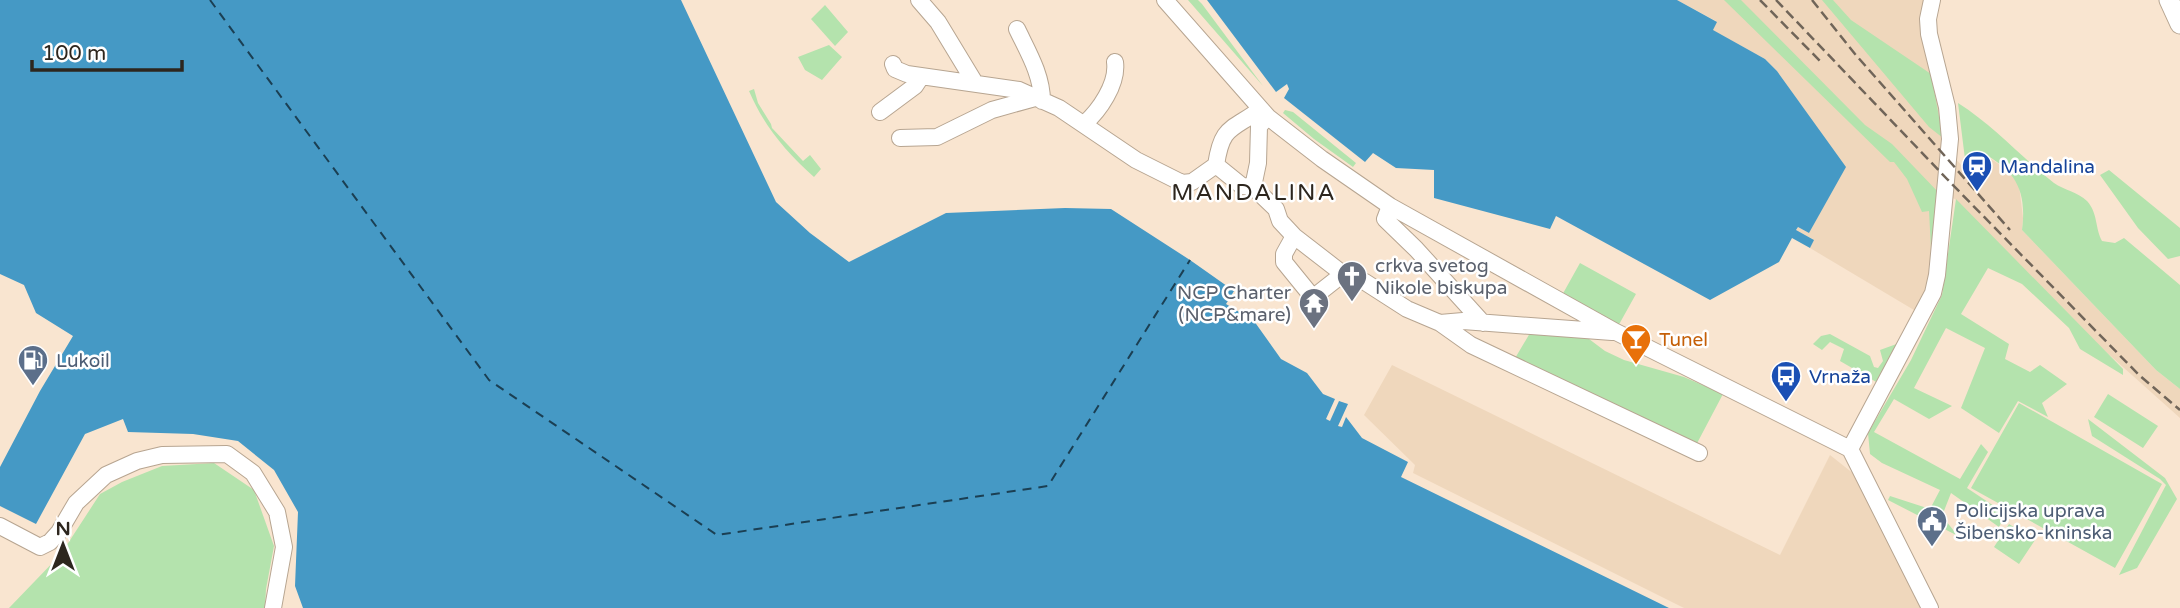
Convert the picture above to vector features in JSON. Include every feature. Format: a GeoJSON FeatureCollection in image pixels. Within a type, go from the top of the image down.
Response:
{"type":"FeatureCollection","features":[{"type":"Feature","properties":{"kind":"main road"},"geometry":{"type":"LineString","coordinates":[[2169,0],[2180,24]]}},
{"type":"Feature","properties":{"kind":"street"},"geometry":{"type":"LineString","coordinates":[[919,0],[938,22],[975,83]]}},
{"type":"Feature","properties":{"kind":"street"},"geometry":{"type":"LineString","coordinates":[[1165,0],[1264,113],[1322,159],[1390,206],[1616,332],[1850,449],[1930,608]]}},
{"type":"Feature","properties":{"kind":"street"},"geometry":{"type":"LineString","coordinates":[[1850,449],[1933,293],[1937,275],[1950,139],[1947,107],[1929,34],[1928,19],[1932,0]]}},
{"type":"Feature","properties":{"kind":"street"},"geometry":{"type":"LineString","coordinates":[[1017,29],[1042,89],[1039,99]]}},
{"type":"Feature","properties":{"kind":"street"},"geometry":{"type":"LineString","coordinates":[[1084,124],[1100,110],[1116,70],[1115,62]]}},
{"type":"Feature","properties":{"kind":"street"},"geometry":{"type":"LineString","coordinates":[[893,64],[895,69],[921,77],[1019,90],[1059,108],[1136,160],[1182,183],[1192,182],[1216,165],[1225,133],[1264,113]]}},
{"type":"Feature","properties":{"kind":"street"},"geometry":{"type":"LineString","coordinates":[[880,112],[915,86],[921,77]]}},
{"type":"Feature","properties":{"kind":"street"},"geometry":{"type":"LineString","coordinates":[[900,138],[937,137],[992,110],[1039,99]]}},
{"type":"Feature","properties":{"kind":"street"},"geometry":{"type":"LineString","coordinates":[[1253,187],[1258,163],[1259,126],[1264,113]]}},
{"type":"Feature","properties":{"kind":"street"},"geometry":{"type":"LineString","coordinates":[[1216,165],[1242,186],[1253,187],[1276,209],[1280,221],[1294,236],[1343,274],[1365,282],[1407,309],[1440,323],[1471,345],[1699,453]]}},
{"type":"Feature","properties":{"kind":"street"},"geometry":{"type":"LineString","coordinates":[[1390,206],[1385,219],[1483,323]]}},
{"type":"Feature","properties":{"kind":"street"},"geometry":{"type":"LineString","coordinates":[[1294,236],[1284,254],[1284,262],[1310,294],[1315,296],[1343,274]]}},
{"type":"Feature","properties":{"kind":"street"},"geometry":{"type":"LineString","coordinates":[[1440,323],[1463,321],[1616,332]]}},
{"type":"Feature","properties":{"kind":"street"},"geometry":{"type":"LineString","coordinates":[[0,526],[40,547],[50,542],[76,503],[106,475],[137,461],[162,455],[227,454],[253,473],[277,512],[284,547],[273,608]]}},
{"type":"Feature","properties":{"kind":"shaded area"},"geometry":{"type":"Polygon","coordinates":[[[1677,0],[1925,0],[1924,43],[1939,110],[1943,144],[1962,166],[1971,156],[1981,152],[2006,169],[2019,185],[2022,230],[2156,370],[2180,389],[2180,418],[2095,342],[1955,199],[1941,194],[1934,269],[1919,313],[1810,248],[1813,239],[1796,231],[1798,227],[1809,233],[1845,167],[1777,71],[1765,59],[1712,30],[1716,21],[1677,0]]]}},
{"type":"Feature","properties":{"kind":"shaded area"},"geometry":{"type":"Polygon","coordinates":[[[1392,365],[1780,555],[1830,455],[1864,482],[1923,608],[1684,608],[1413,473],[1415,465],[1364,415],[1392,365]]]}},
{"type":"Feature","properties":{"kind":"green space"},"geometry":{"type":"Polygon","coordinates":[[[1188,0],[1198,0],[1202,4],[1263,86],[1188,0]]]}},
{"type":"Feature","properties":{"kind":"green space"},"geometry":{"type":"Polygon","coordinates":[[[1724,0],[1741,0],[1865,125],[1892,144],[1940,194],[1936,249],[1931,249],[1929,211],[1922,212],[1907,179],[1894,162],[1890,162],[1724,0]]]}},
{"type":"Feature","properties":{"kind":"green space"},"geometry":{"type":"Polygon","coordinates":[[[1822,0],[1833,0],[1851,20],[1931,74],[1943,138],[1929,127],[1822,0]]]}},
{"type":"Feature","properties":{"kind":"green space"},"geometry":{"type":"Polygon","coordinates":[[[825,5],[848,32],[835,46],[811,19],[825,5]]]}},
{"type":"Feature","properties":{"kind":"green space"},"geometry":{"type":"Polygon","coordinates":[[[829,45],[842,57],[822,80],[805,70],[798,57],[829,45]]]}},
{"type":"Feature","properties":{"kind":"green space"},"geometry":{"type":"Polygon","coordinates":[[[754,89],[758,103],[772,128],[803,161],[810,155],[821,169],[814,177],[785,148],[769,127],[749,91],[754,89]]]}},
{"type":"Feature","properties":{"kind":"green space"},"geometry":{"type":"Polygon","coordinates":[[[1958,103],[1983,121],[2054,183],[2087,201],[2093,210],[2102,241],[2115,243],[2124,238],[2180,285],[2180,389],[2156,370],[2022,230],[2023,204],[2011,174],[1981,152],[1965,159],[1958,103]]]}},
{"type":"Feature","properties":{"kind":"green space"},"geometry":{"type":"Polygon","coordinates":[[[1285,110],[1293,112],[1356,163],[1353,167],[1314,139],[1283,113],[1285,110]]]}},
{"type":"Feature","properties":{"kind":"green space"},"geometry":{"type":"Polygon","coordinates":[[[2109,170],[2180,228],[2180,256],[2168,259],[2138,228],[2100,175],[2109,170]]]}},
{"type":"Feature","properties":{"kind":"green space"},"geometry":{"type":"Polygon","coordinates":[[[1956,199],[2123,369],[2123,375],[2080,349],[2069,328],[2022,284],[1988,268],[1961,314],[2009,344],[2005,359],[2030,372],[2040,365],[2067,384],[2042,403],[2048,417],[2018,401],[1999,433],[1961,408],[1985,348],[1946,328],[1914,388],[1952,406],[1929,419],[1894,399],[1874,432],[1960,479],[1981,444],[1988,452],[1967,488],[2006,514],[1999,527],[1951,493],[1942,516],[1958,536],[1888,500],[1890,496],[1930,509],[1940,490],[1882,463],[1870,454],[1868,433],[1911,360],[1942,295],[1956,199]]]}},
{"type":"Feature","properties":{"kind":"green space"},"geometry":{"type":"Polygon","coordinates":[[[1580,263],[1636,294],[1617,328],[1561,297],[1580,263]]]}},
{"type":"Feature","properties":{"kind":"green space"},"geometry":{"type":"Polygon","coordinates":[[[1530,333],[1585,336],[1605,351],[1624,360],[1684,377],[1723,394],[1694,449],[1514,360],[1530,333]]]}},
{"type":"Feature","properties":{"kind":"green space"},"geometry":{"type":"Polygon","coordinates":[[[1830,334],[1870,356],[1874,367],[1878,368],[1883,361],[1880,350],[1902,342],[1878,383],[1840,361],[1844,349],[1830,342],[1822,350],[1813,344],[1821,336],[1830,334]]]}},
{"type":"Feature","properties":{"kind":"green space"},"geometry":{"type":"Polygon","coordinates":[[[2108,394],[2158,426],[2143,448],[2094,417],[2108,394]]]}},
{"type":"Feature","properties":{"kind":"green space"},"geometry":{"type":"Polygon","coordinates":[[[2019,403],[2162,484],[2115,568],[1971,488],[2019,403]]]}},
{"type":"Feature","properties":{"kind":"green space"},"geometry":{"type":"Polygon","coordinates":[[[2088,419],[2165,478],[2177,499],[2137,568],[2119,575],[2166,485],[2092,436],[2088,419]]]}},
{"type":"Feature","properties":{"kind":"green space"},"geometry":{"type":"Polygon","coordinates":[[[214,463],[254,490],[274,546],[265,608],[9,608],[61,554],[100,494],[162,466],[214,463]]]}},
{"type":"Feature","properties":{"kind":"green space"},"geometry":{"type":"Polygon","coordinates":[[[2009,524],[2035,540],[2019,564],[1994,547],[2009,524]]]}},
{"type":"Feature","properties":{"kind":"water"},"geometry":{"type":"Polygon","coordinates":[[[0,0],[681,0],[776,202],[810,233],[849,262],[946,213],[1065,208],[1111,209],[1234,291],[1226,304],[1254,321],[1281,359],[1307,373],[1323,394],[1335,399],[1326,419],[1330,421],[1339,401],[1348,404],[1338,426],[1342,427],[1346,417],[1362,438],[1408,462],[1401,477],[1669,608],[303,608],[295,586],[298,512],[274,470],[238,441],[193,434],[128,432],[123,419],[85,434],[36,524],[0,506],[0,467],[73,336],[36,313],[24,285],[0,274],[0,0]]]}},
{"type":"Feature","properties":{"kind":"water"},"geometry":{"type":"Polygon","coordinates":[[[1207,0],[1677,0],[1717,22],[1713,30],[1765,59],[1777,71],[1846,167],[1809,233],[1798,227],[1796,230],[1814,240],[1810,248],[1792,238],[1779,262],[1710,300],[1556,216],[1550,229],[1434,198],[1434,170],[1396,168],[1373,153],[1365,162],[1284,98],[1289,89],[1287,84],[1276,92],[1207,0]]]}},
{"type":"Feature","properties":{"kind":"ferry route"},"geometry":{"type":"LineString","coordinates":[[210,0],[489,380],[717,535],[1048,486],[1190,260]]}},
{"type":"Feature","properties":{"kind":"railway"},"geometry":{"type":"LineString","coordinates":[[1760,0],[1821,62]]}},
{"type":"Feature","properties":{"kind":"railway"},"geometry":{"type":"LineString","coordinates":[[1776,0],[2139,375],[2180,410]]}},
{"type":"Feature","properties":{"kind":"railway"},"geometry":{"type":"LineString","coordinates":[[1812,0],[1855,54],[2010,230]]}},
{"type":"Feature","properties":{"kind":"place","name":"Mandalina"},"geometry":{"type":"Point","coordinates":[1977,193]}},
{"type":"Feature","properties":{"kind":"place","name":"crkva svetog Nikole biskupa"},"geometry":{"type":"Point","coordinates":[1352,303]}},
{"type":"Feature","properties":{"kind":"place","name":"NCP Charter (NCP&mare)"},"geometry":{"type":"Point","coordinates":[1314,330]}},
{"type":"Feature","properties":{"kind":"place","name":"Tunel"},"geometry":{"type":"Point","coordinates":[1636,366]}},
{"type":"Feature","properties":{"kind":"place","name":"Lukoil"},"geometry":{"type":"Point","coordinates":[33,387]}},
{"type":"Feature","properties":{"kind":"place","name":"Vrnaža"},"geometry":{"type":"Point","coordinates":[1786,403]}},
{"type":"Feature","properties":{"kind":"place","name":"Policijska uprava Šibensko-kninska"},"geometry":{"type":"Point","coordinates":[1932,548]}},
{"type":"Feature","properties":{"kind":"district","name":"MANDALINA"},"geometry":{"type":"Point","coordinates":[1254,192]}}]}
